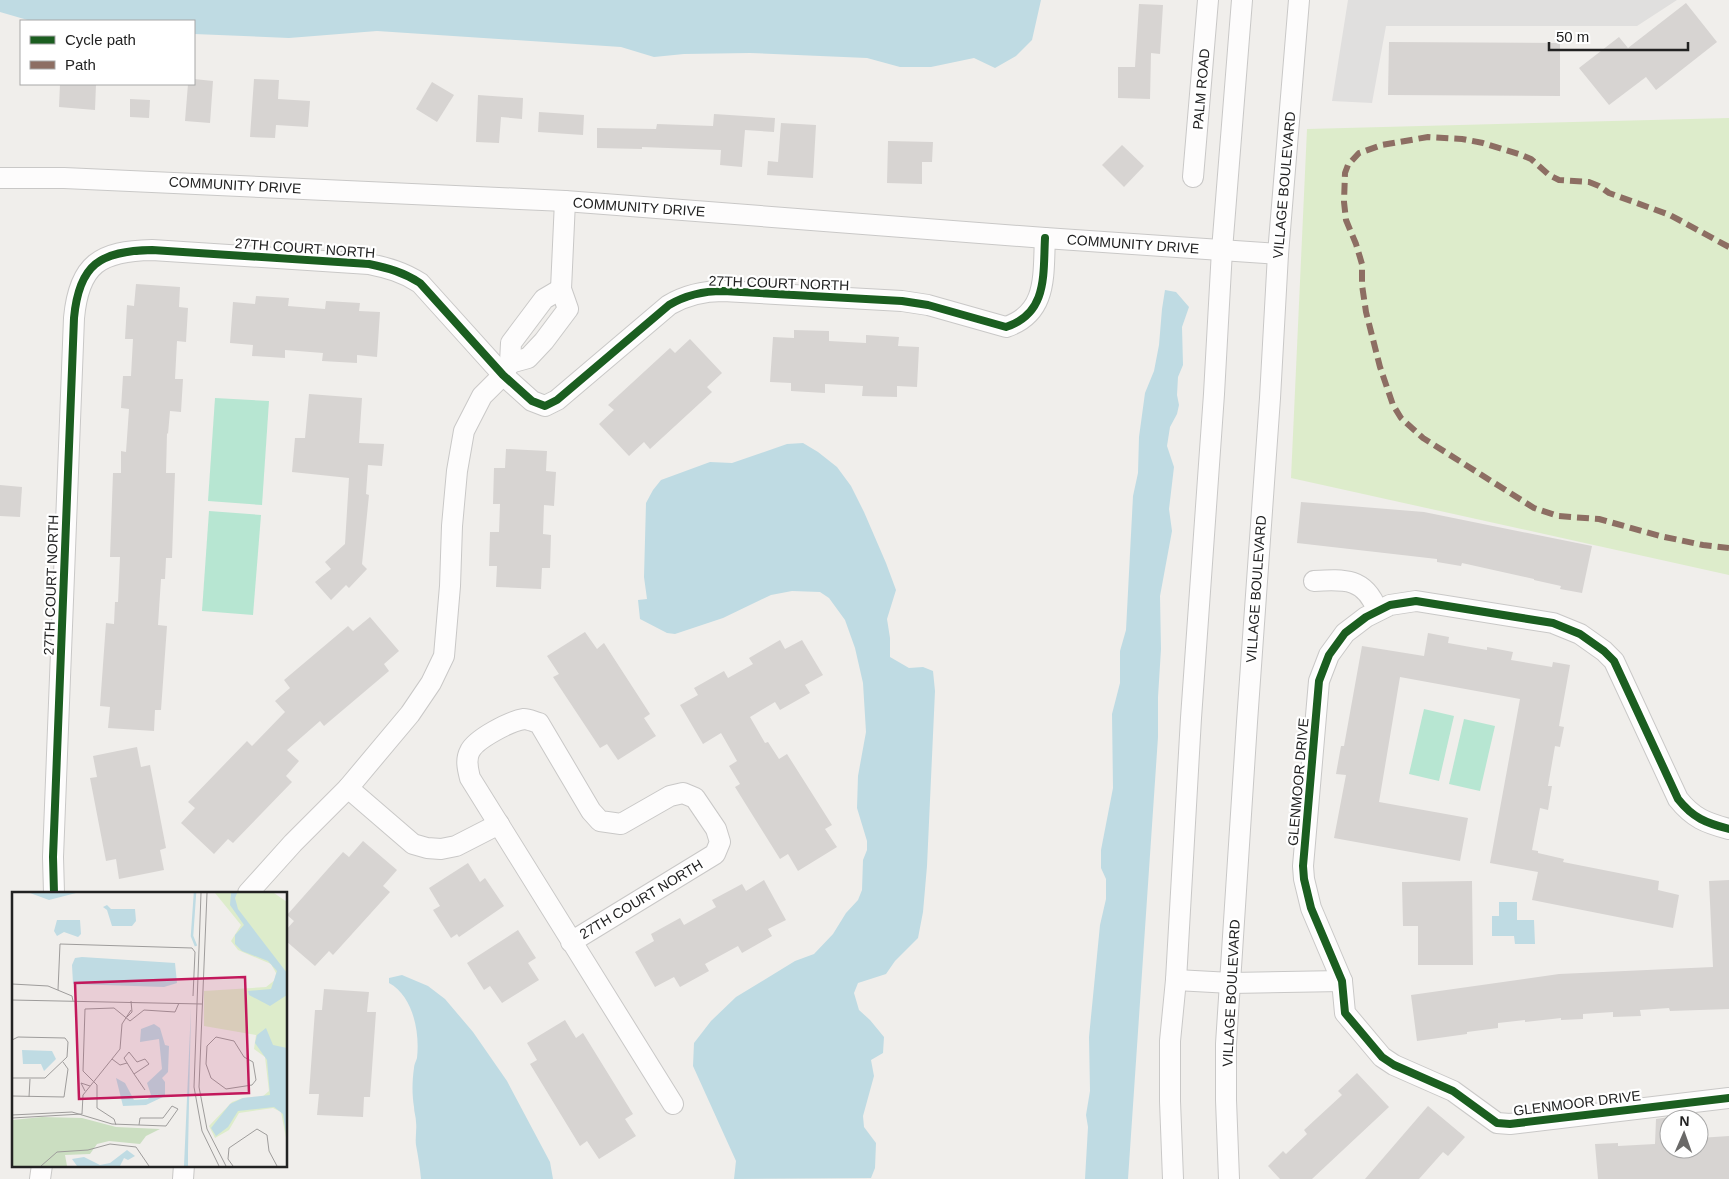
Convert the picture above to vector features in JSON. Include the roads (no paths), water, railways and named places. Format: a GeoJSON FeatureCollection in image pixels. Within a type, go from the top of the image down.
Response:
{"type":"FeatureCollection","features":[{"type":"Feature","properties":{"kind":"street","name":"PALM ROAD"},"geometry":{"type":"LineString","coordinates":[[1193,177],[1208,0]]}},
{"type":"Feature","properties":{"kind":"street"},"geometry":{"type":"LineString","coordinates":[[1173,1179],[1170,1042],[1176,980],[1222,250],[1242,0]]}},
{"type":"Feature","properties":{"kind":"street","name":"VILLAGE BOULEVARD"},"geometry":{"type":"LineString","coordinates":[[1229,1179],[1226,1063],[1246,722],[1270,398],[1278,254],[1299,0]]}},
{"type":"Feature","properties":{"kind":"street","name":"COMMUNITY DRIVE"},"geometry":{"type":"LineString","coordinates":[[0,178],[74,178],[564,201],[1278,254]]}},
{"type":"Feature","properties":{"kind":"street"},"geometry":{"type":"LineString","coordinates":[[249,892],[293,843],[348,788],[410,714],[431,684],[444,656],[450,586],[452,526],[457,470],[464,431],[482,396],[506,369],[511,343],[544,299],[561,289],[564,201]]}},
{"type":"Feature","properties":{"kind":"street","name":"27TH COURT NORTH"},"geometry":{"type":"LineString","coordinates":[[54,892],[53,857],[74,318],[76,300],[82,279],[93,264],[112,255],[129,250],[152,250],[369,264],[404,273],[420,282],[506,369],[532,401],[545,406],[557,400],[669,305],[694,293],[708,291],[902,301],[928,305],[1006,328],[1018,323],[1028,315],[1042,291],[1045,238]]}},
{"type":"Feature","properties":{"kind":"street"},"geometry":{"type":"LineString","coordinates":[[1314,581],[1338,580],[1353,582],[1364,588],[1373,598],[1378,610]]}},
{"type":"Feature","properties":{"kind":"street","name":"GLENMOOR DRIVE"},"geometry":{"type":"LineString","coordinates":[[1729,829],[1707,824],[1686,809],[1678,799],[1614,661],[1604,651],[1580,634],[1553,623],[1416,601],[1390,605],[1355,624],[1336,644],[1323,667],[1319,681],[1303,866],[1304,879],[1311,908],[1342,981],[1345,1013],[1382,1057],[1394,1065],[1452,1091],[1497,1123],[1510,1124],[1729,1098]]}},
{"type":"Feature","properties":{"kind":"street","name":"27TH COURT NORTH"},"geometry":{"type":"LineString","coordinates":[[571,942],[715,854],[720,842],[716,829],[695,798],[683,793],[670,796],[621,824],[600,821],[591,811],[539,723],[526,719],[513,722],[478,741],[469,752],[467,765],[470,778],[571,942],[673,1104]]}},
{"type":"Feature","properties":{"kind":"street"},"geometry":{"type":"LineString","coordinates":[[348,788],[413,844],[427,848],[442,849],[456,846],[499,824]]}},
{"type":"Feature","properties":{"kind":"street"},"geometry":{"type":"LineString","coordinates":[[1176,980],[1231,983],[1342,981]]}},
{"type":"Feature","properties":{"kind":"street"},"geometry":{"type":"LineString","coordinates":[[40,1179],[42,1166]]}},
{"type":"Feature","properties":{"kind":"street"},"geometry":{"type":"LineString","coordinates":[[183,1179],[184,1166]]}},
{"type":"Feature","properties":{"kind":"water"},"geometry":{"type":"Polygon","coordinates":[[[0,0],[1041,0],[1032,40],[1016,56],[995,68],[974,58],[931,67],[900,67],[867,58],[750,53],[684,54],[654,57],[621,47],[377,31],[289,38],[195,34],[195,20],[28,20],[0,12],[0,0]]]}},
{"type":"Feature","properties":{"kind":"water"},"geometry":{"type":"Polygon","coordinates":[[[1165,290],[1176,292],[1189,307],[1182,327],[1183,365],[1178,377],[1177,395],[1179,405],[1177,414],[1170,427],[1167,446],[1174,467],[1169,509],[1172,531],[1160,596],[1161,649],[1158,737],[1128,1179],[1085,1179],[1088,1127],[1086,1115],[1090,1091],[1089,1037],[1100,925],[1106,899],[1106,879],[1101,868],[1101,850],[1113,788],[1112,714],[1120,683],[1120,651],[1126,630],[1133,496],[1138,473],[1139,437],[1145,393],[1154,371],[1159,345],[1165,290]]]}},
{"type":"Feature","properties":{"kind":"water"},"geometry":{"type":"Polygon","coordinates":[[[803,443],[837,467],[851,486],[886,563],[896,590],[887,619],[890,657],[909,668],[923,667],[933,671],[935,691],[927,866],[923,912],[918,938],[895,961],[886,974],[858,983],[854,993],[859,1010],[884,1037],[883,1053],[871,1060],[874,1076],[863,1116],[864,1127],[876,1143],[875,1168],[871,1178],[734,1179],[736,1161],[693,1066],[694,1043],[711,1021],[736,997],[795,961],[814,954],[833,934],[846,913],[858,900],[862,890],[863,860],[867,850],[867,841],[857,808],[858,776],[866,732],[863,683],[855,648],[845,620],[829,598],[820,592],[792,591],[771,595],[723,618],[675,634],[667,633],[640,619],[638,600],[647,599],[644,577],[646,503],[661,480],[710,462],[732,463],[787,444],[803,443]]]}},
{"type":"Feature","properties":{"kind":"water"},"geometry":{"type":"Polygon","coordinates":[[[1499,902],[1517,902],[1517,920],[1534,920],[1535,944],[1515,944],[1514,936],[1492,936],[1492,916],[1499,916],[1499,902]]]}},
{"type":"Feature","properties":{"kind":"water"},"geometry":{"type":"Polygon","coordinates":[[[402,975],[428,986],[445,999],[473,1032],[507,1081],[550,1162],[553,1179],[421,1179],[416,1145],[413,1093],[413,1073],[418,1048],[416,1026],[404,997],[389,983],[389,978],[402,975]]]}}]}
